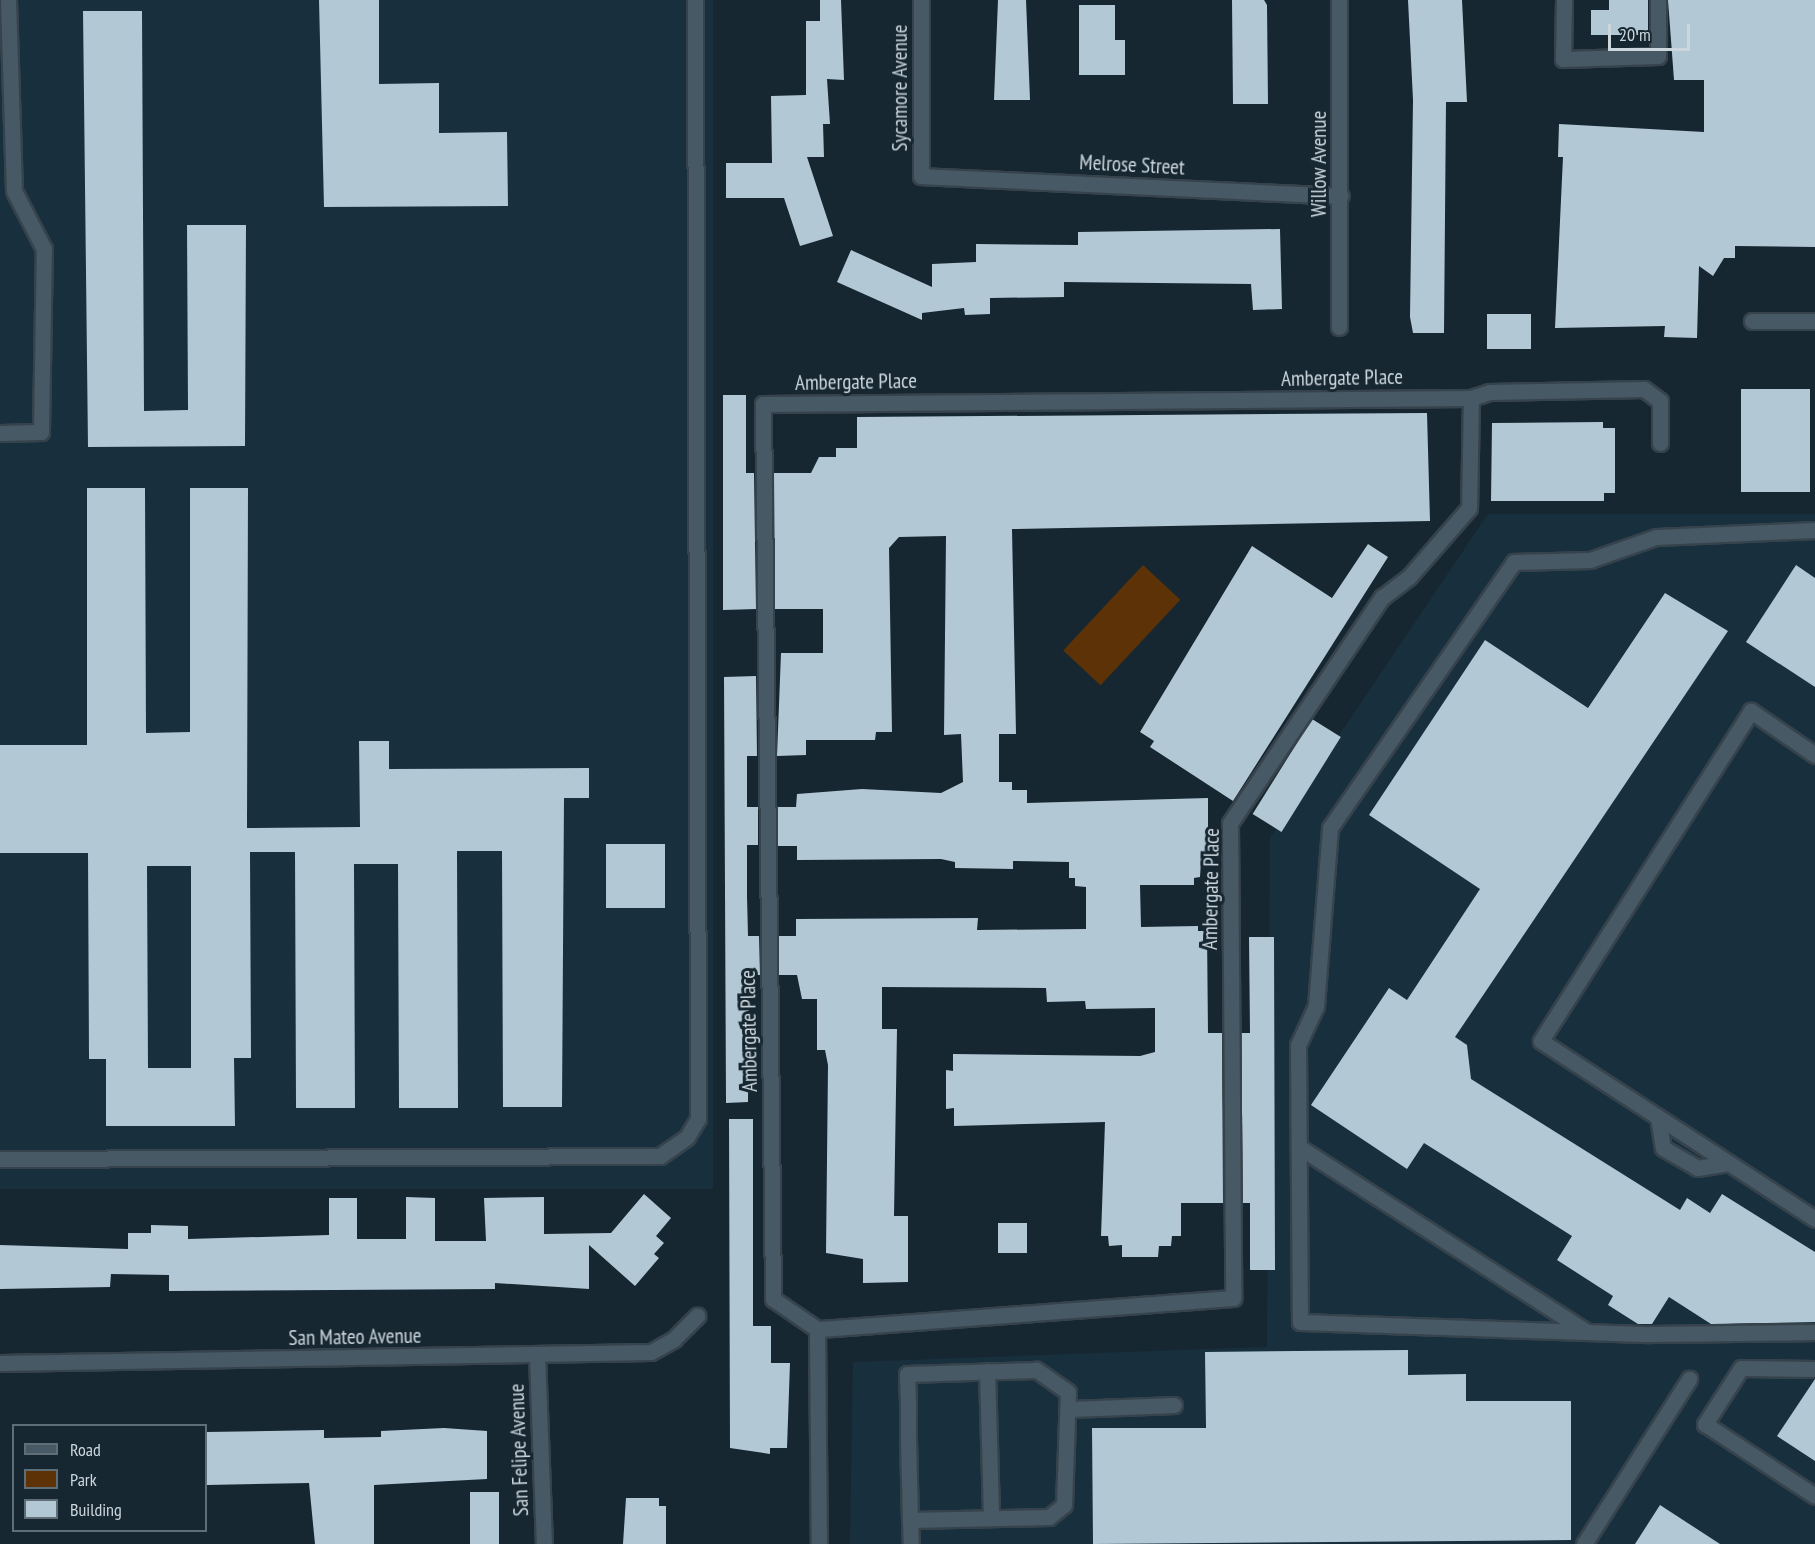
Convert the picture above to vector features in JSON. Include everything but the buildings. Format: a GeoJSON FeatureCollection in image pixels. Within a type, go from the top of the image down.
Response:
{"type":"FeatureCollection","features":[{"type":"Feature","properties":{"kind":"street"},"geometry":{"type":"LineString","coordinates":[[0,434],[41,432],[44,249],[14,191],[8,0]]}},
{"type":"Feature","properties":{"kind":"street"},"geometry":{"type":"LineString","coordinates":[[0,1159],[660,1156],[687,1137],[698,1119],[694,0]]}},
{"type":"Feature","properties":{"kind":"street","name":"Sycamore Avenue"},"geometry":{"type":"LineString","coordinates":[[921,0],[921,176]]}},
{"type":"Feature","properties":{"kind":"street","name":"Willow Avenue"},"geometry":{"type":"LineString","coordinates":[[1339,0],[1341,196],[1339,327]]}},
{"type":"Feature","properties":{"kind":"street"},"geometry":{"type":"LineString","coordinates":[[1564,0],[1563,59],[1658,56],[1658,0]]}},
{"type":"Feature","properties":{"kind":"street","name":"Melrose Street"},"geometry":{"type":"LineString","coordinates":[[921,176],[1341,196]]}},
{"type":"Feature","properties":{"kind":"street"},"geometry":{"type":"LineString","coordinates":[[1752,321],[1815,321]]}},
{"type":"Feature","properties":{"kind":"street"},"geometry":{"type":"LineString","coordinates":[[1471,398],[1489,392],[1644,388],[1660,401],[1660,443]]}},
{"type":"Feature","properties":{"kind":"street","name":"Ambergate Place"},"geometry":{"type":"LineString","coordinates":[[1471,398],[1469,508],[1409,577],[1383,597],[1230,823],[1233,1298],[817,1329],[773,1299],[763,404],[1471,398]]}},
{"type":"Feature","properties":{"kind":"street"},"geometry":{"type":"LineString","coordinates":[[1815,530],[1656,537],[1590,560],[1514,562],[1330,828],[1316,1006],[1298,1045],[1300,1322],[1586,1331],[1815,1332]]}},
{"type":"Feature","properties":{"kind":"street"},"geometry":{"type":"LineString","coordinates":[[1815,754],[1751,711],[1541,1041],[1815,1219]]}},
{"type":"Feature","properties":{"kind":"street"},"geometry":{"type":"LineString","coordinates":[[1658,1117],[1663,1148],[1696,1168],[1729,1163]]}},
{"type":"Feature","properties":{"kind":"street"},"geometry":{"type":"LineString","coordinates":[[1299,1147],[1586,1331]]}},
{"type":"Feature","properties":{"kind":"street","name":"San Mateo Avenue"},"geometry":{"type":"LineString","coordinates":[[0,1363],[651,1352],[674,1339],[698,1316]]}},
{"type":"Feature","properties":{"kind":"street"},"geometry":{"type":"LineString","coordinates":[[817,1329],[819,1544]]}},
{"type":"Feature","properties":{"kind":"street","name":"San Felipe Avenue"},"geometry":{"type":"LineString","coordinates":[[537,1355],[544,1544]]}},
{"type":"Feature","properties":{"kind":"street"},"geometry":{"type":"LineString","coordinates":[[1815,1369],[1741,1368],[1706,1424],[1815,1496]]}},
{"type":"Feature","properties":{"kind":"street"},"geometry":{"type":"LineString","coordinates":[[910,1520],[1049,1516],[1064,1505],[1072,1409],[1068,1392],[1036,1370],[907,1374],[910,1544]]}},
{"type":"Feature","properties":{"kind":"street"},"geometry":{"type":"LineString","coordinates":[[987,1371],[991,1518]]}},
{"type":"Feature","properties":{"kind":"street"},"geometry":{"type":"LineString","coordinates":[[1584,1544],[1689,1379]]}},
{"type":"Feature","properties":{"kind":"street"},"geometry":{"type":"LineString","coordinates":[[1072,1409],[1174,1405]]}},
{"type":"Feature","properties":{"kind":"shaded area"},"geometry":{"type":"Polygon","coordinates":[[[0,0],[713,0],[713,1189],[0,1189],[0,0]]]}},
{"type":"Feature","properties":{"kind":"shaded area"},"geometry":{"type":"Polygon","coordinates":[[[1488,514],[1815,514],[1815,1544],[850,1544],[853,1362],[1267,1347],[1270,838],[1488,514]]]}},
{"type":"Feature","properties":{"kind":"green space"},"geometry":{"type":"Polygon","coordinates":[[[1143,565],[1180,600],[1101,685],[1063,651],[1143,565]]]}}]}
